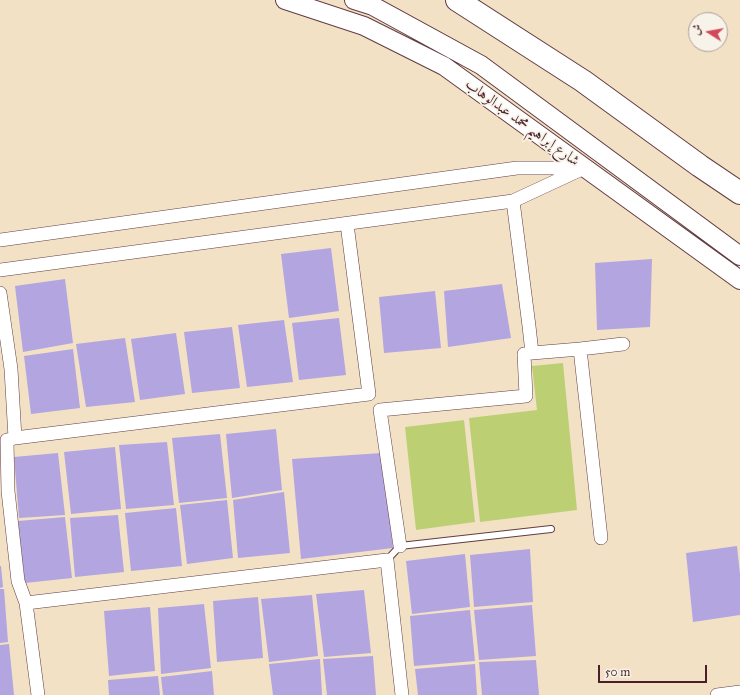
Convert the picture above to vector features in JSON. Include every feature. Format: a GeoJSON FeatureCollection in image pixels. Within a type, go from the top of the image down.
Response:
{"type":"FeatureCollection","features":[{"type":"Feature","properties":{"kind":"highway"},"geometry":{"type":"LineString","coordinates":[[457,0],[583,81],[694,162],[740,193]]}},
{"type":"Feature","properties":{"kind":"street","name":"شارع إبراهيم محمد عبدالوهاب"},"geometry":{"type":"LineString","coordinates":[[285,0],[364,26],[444,66],[740,280]]}},
{"type":"Feature","properties":{"kind":"street"},"geometry":{"type":"LineString","coordinates":[[354,0],[373,6],[481,66],[740,256]]}},
{"type":"Feature","properties":{"kind":"street"},"geometry":{"type":"LineString","coordinates":[[0,240],[517,168],[584,168]]}},
{"type":"Feature","properties":{"kind":"street"},"geometry":{"type":"LineString","coordinates":[[0,270],[513,201],[584,168]]}},
{"type":"Feature","properties":{"kind":"street"},"geometry":{"type":"LineString","coordinates":[[513,201],[532,353]]}},
{"type":"Feature","properties":{"kind":"street"},"geometry":{"type":"LineString","coordinates":[[347,224],[369,394],[380,410],[400,546]]}},
{"type":"Feature","properties":{"kind":"street"},"geometry":{"type":"LineString","coordinates":[[0,293],[11,369],[15,438]]}},
{"type":"Feature","properties":{"kind":"street"},"geometry":{"type":"LineString","coordinates":[[380,410],[526,396],[524,354],[623,344]]}},
{"type":"Feature","properties":{"kind":"street"},"geometry":{"type":"LineString","coordinates":[[580,349],[601,538]]}},
{"type":"Feature","properties":{"kind":"street"},"geometry":{"type":"LineString","coordinates":[[38,695],[26,603],[18,581],[8,491],[7,440],[369,394]]}},
{"type":"Feature","properties":{"kind":"street"},"geometry":{"type":"LineString","coordinates":[[26,603],[387,560],[402,695]]}},
{"type":"Feature","properties":{"kind":"street"},"geometry":{"type":"LineString","coordinates":[[717,695],[740,692]]}},
{"type":"Feature","properties":{"kind":"lane"},"geometry":{"type":"LineString","coordinates":[[387,560],[400,546],[551,529]]}},
{"type":"Feature","properties":{"kind":"green space"},"geometry":{"type":"Polygon","coordinates":[[[563,363],[577,510],[480,522],[469,418],[537,410],[532,366],[563,363]]]}},
{"type":"Feature","properties":{"kind":"green space"},"geometry":{"type":"Polygon","coordinates":[[[464,420],[475,522],[416,530],[405,427],[464,420]]]}},
{"type":"Feature","properties":{"kind":"building"},"geometry":{"type":"Polygon","coordinates":[[[331,248],[339,311],[289,318],[281,254],[331,248]]]}},
{"type":"Feature","properties":{"kind":"building"},"geometry":{"type":"Polygon","coordinates":[[[652,259],[650,327],[597,330],[595,263],[652,259]]]}},
{"type":"Feature","properties":{"kind":"building"},"geometry":{"type":"Polygon","coordinates":[[[65,279],[73,343],[23,352],[15,286],[65,279]]]}},
{"type":"Feature","properties":{"kind":"building"},"geometry":{"type":"Polygon","coordinates":[[[502,284],[511,338],[448,347],[444,291],[502,284]]]}},
{"type":"Feature","properties":{"kind":"building"},"geometry":{"type":"Polygon","coordinates":[[[435,291],[441,348],[384,353],[379,297],[435,291]]]}},
{"type":"Feature","properties":{"kind":"building"},"geometry":{"type":"Polygon","coordinates":[[[339,318],[346,375],[299,380],[292,323],[339,318]]]}},
{"type":"Feature","properties":{"kind":"building"},"geometry":{"type":"Polygon","coordinates":[[[284,320],[293,382],[247,387],[238,325],[284,320]]]}},
{"type":"Feature","properties":{"kind":"building"},"geometry":{"type":"Polygon","coordinates":[[[232,327],[240,388],[192,393],[184,332],[232,327]]]}},
{"type":"Feature","properties":{"kind":"building"},"geometry":{"type":"Polygon","coordinates":[[[176,333],[185,394],[140,400],[131,339],[176,333]]]}},
{"type":"Feature","properties":{"kind":"building"},"geometry":{"type":"Polygon","coordinates":[[[125,338],[135,402],[86,407],[76,344],[125,338]]]}},
{"type":"Feature","properties":{"kind":"building"},"geometry":{"type":"Polygon","coordinates":[[[73,349],[80,408],[31,414],[24,356],[73,349]]]}},
{"type":"Feature","properties":{"kind":"building"},"geometry":{"type":"Polygon","coordinates":[[[276,429],[282,490],[232,498],[226,434],[276,429]]]}},
{"type":"Feature","properties":{"kind":"building"},"geometry":{"type":"Polygon","coordinates":[[[220,434],[227,498],[179,503],[172,438],[220,434]]]}},
{"type":"Feature","properties":{"kind":"building"},"geometry":{"type":"Polygon","coordinates":[[[167,442],[174,505],[126,509],[119,445],[167,442]]]}},
{"type":"Feature","properties":{"kind":"building"},"geometry":{"type":"Polygon","coordinates":[[[115,447],[121,509],[71,514],[64,452],[115,447]]]}},
{"type":"Feature","properties":{"kind":"building"},"geometry":{"type":"Polygon","coordinates":[[[58,453],[65,515],[19,518],[14,457],[58,453]]]}},
{"type":"Feature","properties":{"kind":"building"},"geometry":{"type":"Polygon","coordinates":[[[382,453],[393,548],[301,559],[292,459],[382,453]]]}},
{"type":"Feature","properties":{"kind":"building"},"geometry":{"type":"Polygon","coordinates":[[[284,492],[290,553],[238,558],[233,500],[284,492]]]}},
{"type":"Feature","properties":{"kind":"building"},"geometry":{"type":"Polygon","coordinates":[[[227,500],[233,558],[187,564],[180,505],[227,500]]]}},
{"type":"Feature","properties":{"kind":"building"},"geometry":{"type":"Polygon","coordinates":[[[176,508],[182,566],[131,571],[125,513],[176,508]]]}},
{"type":"Feature","properties":{"kind":"building"},"geometry":{"type":"Polygon","coordinates":[[[118,515],[124,572],[75,577],[70,518],[118,515]]]}},
{"type":"Feature","properties":{"kind":"building"},"geometry":{"type":"Polygon","coordinates":[[[65,517],[72,578],[25,583],[18,521],[65,517]]]}},
{"type":"Feature","properties":{"kind":"building"},"geometry":{"type":"Polygon","coordinates":[[[737,546],[740,574],[740,615],[693,622],[686,553],[737,546]]]}},
{"type":"Feature","properties":{"kind":"building"},"geometry":{"type":"Polygon","coordinates":[[[530,549],[533,602],[474,607],[470,555],[530,549]]]}},
{"type":"Feature","properties":{"kind":"building"},"geometry":{"type":"Polygon","coordinates":[[[465,554],[470,607],[412,614],[406,561],[465,554]]]}},
{"type":"Feature","properties":{"kind":"building"},"geometry":{"type":"Polygon","coordinates":[[[0,566],[3,587],[0,588],[0,566]]]}},
{"type":"Feature","properties":{"kind":"building"},"geometry":{"type":"Polygon","coordinates":[[[0,589],[4,589],[8,642],[0,643],[0,589]]]}},
{"type":"Feature","properties":{"kind":"building"},"geometry":{"type":"Polygon","coordinates":[[[364,590],[371,653],[324,657],[316,594],[364,590]]]}},
{"type":"Feature","properties":{"kind":"building"},"geometry":{"type":"Polygon","coordinates":[[[312,595],[318,656],[269,662],[261,599],[312,595]]]}},
{"type":"Feature","properties":{"kind":"building"},"geometry":{"type":"Polygon","coordinates":[[[258,597],[263,658],[217,662],[213,601],[258,597]]]}},
{"type":"Feature","properties":{"kind":"building"},"geometry":{"type":"Polygon","coordinates":[[[204,604],[211,668],[161,674],[158,608],[204,604]]]}},
{"type":"Feature","properties":{"kind":"building"},"geometry":{"type":"Polygon","coordinates":[[[532,605],[536,656],[479,660],[474,610],[532,605]]]}},
{"type":"Feature","properties":{"kind":"building"},"geometry":{"type":"Polygon","coordinates":[[[150,607],[155,671],[109,676],[104,611],[150,607]]]}},
{"type":"Feature","properties":{"kind":"building"},"geometry":{"type":"Polygon","coordinates":[[[470,610],[475,661],[414,666],[410,616],[470,610]]]}},
{"type":"Feature","properties":{"kind":"building"},"geometry":{"type":"Polygon","coordinates":[[[9,644],[14,695],[0,695],[0,645],[9,644]]]}},
{"type":"Feature","properties":{"kind":"building"},"geometry":{"type":"Polygon","coordinates":[[[373,656],[376,695],[327,695],[323,659],[373,656]]]}},
{"type":"Feature","properties":{"kind":"building"},"geometry":{"type":"Polygon","coordinates":[[[320,659],[322,695],[273,695],[269,664],[320,659]]]}},
{"type":"Feature","properties":{"kind":"building"},"geometry":{"type":"Polygon","coordinates":[[[536,660],[539,695],[482,695],[479,662],[536,660]]]}},
{"type":"Feature","properties":{"kind":"building"},"geometry":{"type":"Polygon","coordinates":[[[475,664],[477,695],[418,695],[415,669],[475,664]]]}},
{"type":"Feature","properties":{"kind":"building"},"geometry":{"type":"Polygon","coordinates":[[[212,671],[214,695],[163,695],[161,677],[212,671]]]}},
{"type":"Feature","properties":{"kind":"building"},"geometry":{"type":"Polygon","coordinates":[[[158,676],[160,695],[109,695],[108,680],[158,676]]]}}]}
